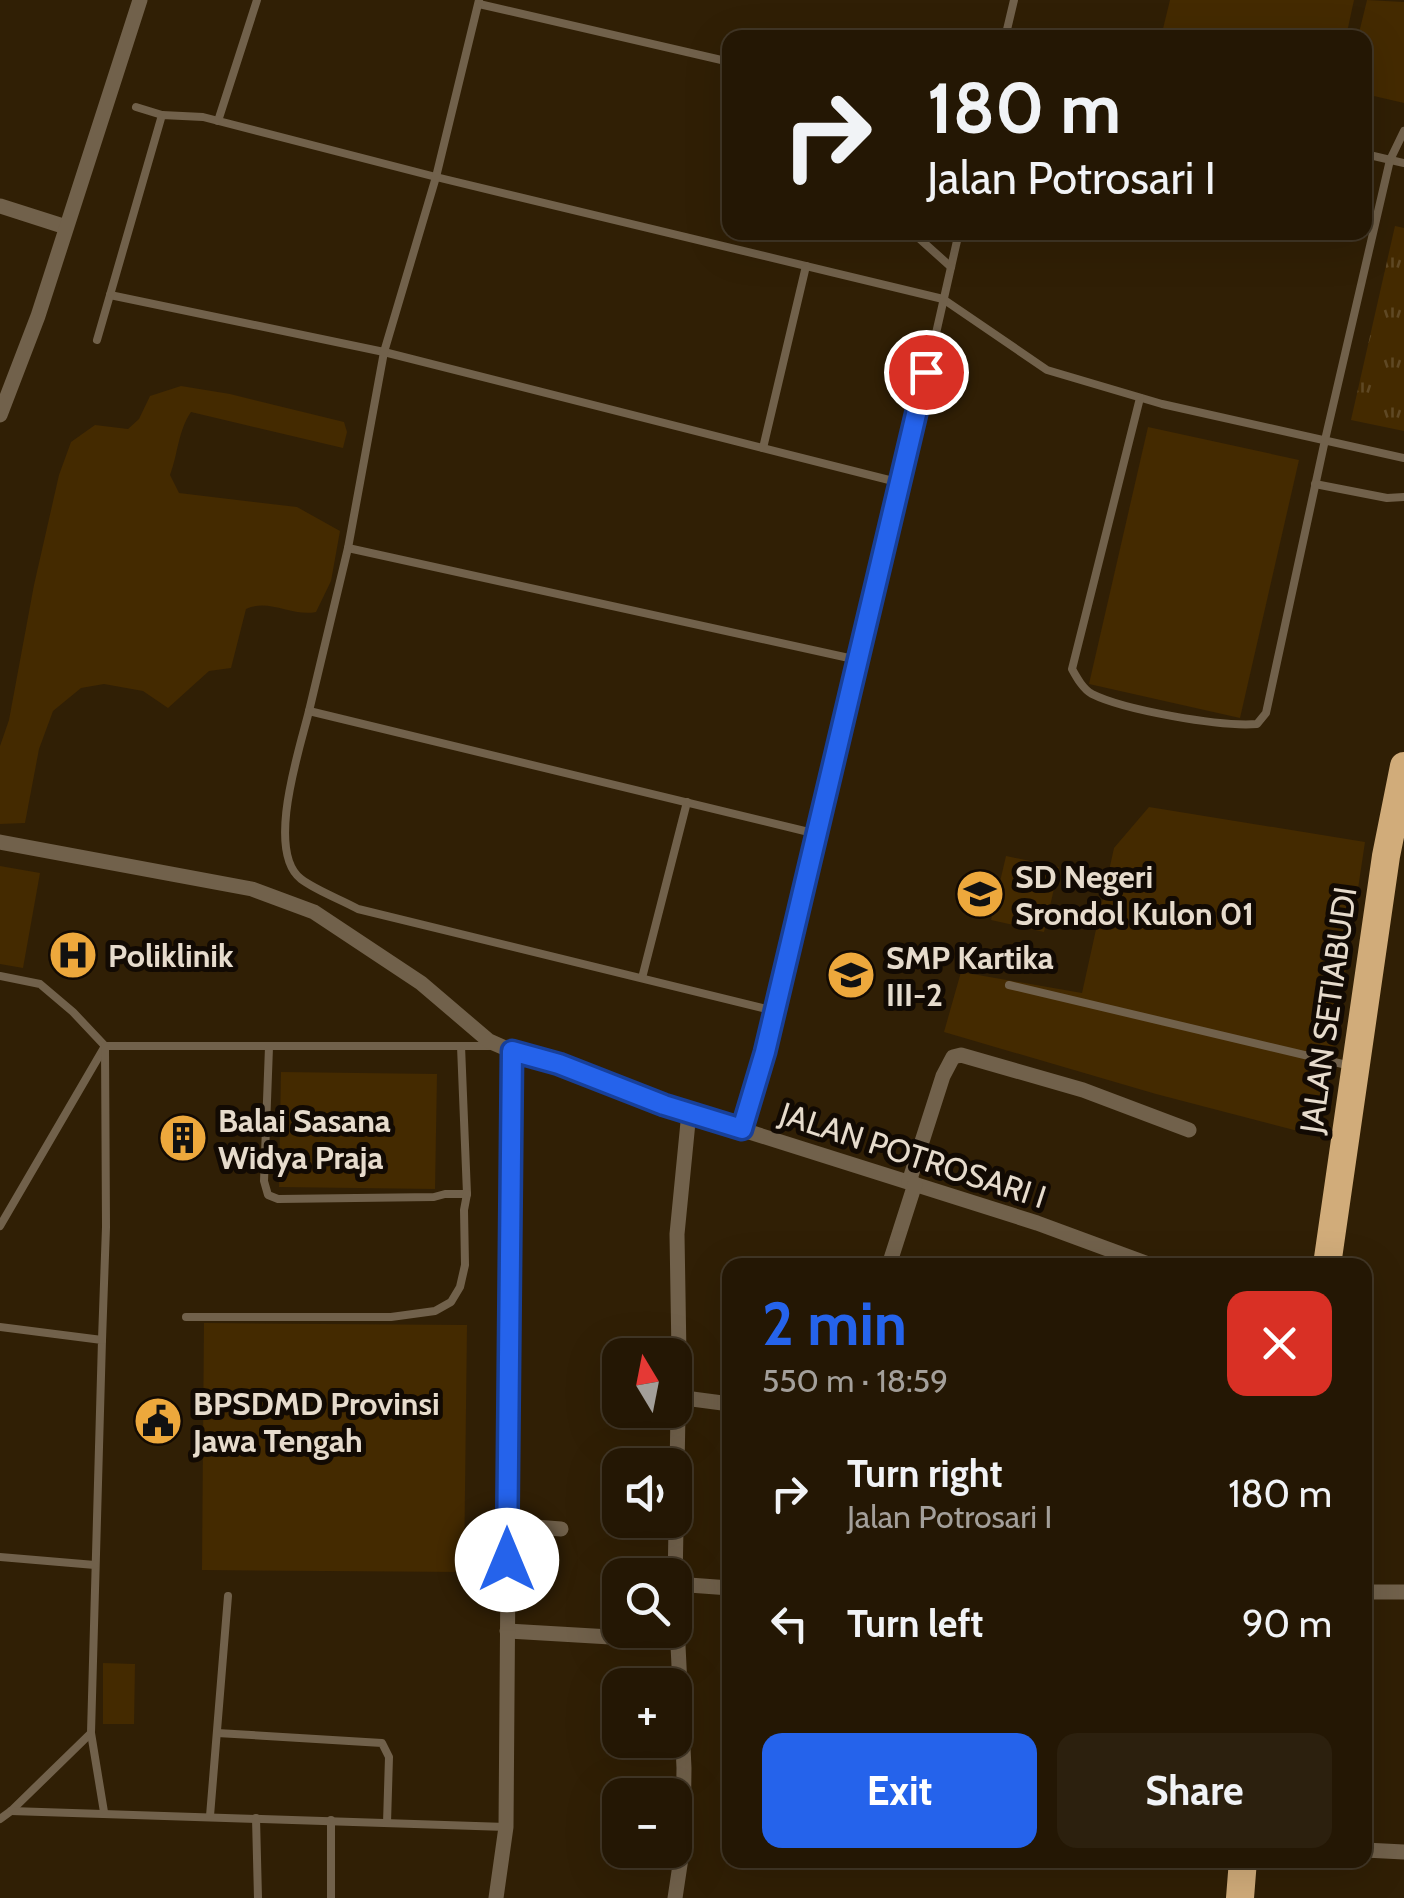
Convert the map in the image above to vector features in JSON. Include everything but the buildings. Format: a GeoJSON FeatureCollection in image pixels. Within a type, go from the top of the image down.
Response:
{"type":"FeatureCollection","features":[{"type":"Feature","properties":{"kind":"highway","name":"JALAN SETIABUDI"},"geometry":{"type":"LineString","coordinates":[[1328,1258],[1355,1067],[1395,858],[1404,766]]}},
{"type":"Feature","properties":{"kind":"highway"},"geometry":{"type":"LineString","coordinates":[[1240,1898],[1242,1868]]}},
{"type":"Feature","properties":{"kind":"street"},"geometry":{"type":"LineString","coordinates":[[0,416],[38,316],[140,0]]}},
{"type":"Feature","properties":{"kind":"street"},"geometry":{"type":"LineString","coordinates":[[0,206],[66,227]]}},
{"type":"Feature","properties":{"kind":"street","name":"JALAN POTROSARI I"},"geometry":{"type":"LineString","coordinates":[[0,842],[252,888],[314,912],[421,983],[489,1041],[664,1105],[1037,1223],[1116,1258]]}},
{"type":"Feature","properties":{"kind":"street"},"geometry":{"type":"LineString","coordinates":[[496,1898],[506,1827],[507,1048]]}},
{"type":"Feature","properties":{"kind":"street"},"geometry":{"type":"LineString","coordinates":[[891,1258],[953,1058],[961,1055],[1082,1090],[1190,1130]]}},
{"type":"Feature","properties":{"kind":"street"},"geometry":{"type":"LineString","coordinates":[[677,1338],[678,1234],[689,1112]]}},
{"type":"Feature","properties":{"kind":"street"},"geometry":{"type":"LineString","coordinates":[[692,1400],[722,1403]]}},
{"type":"Feature","properties":{"kind":"street"},"geometry":{"type":"LineString","coordinates":[[676,1558],[677,1428]]}},
{"type":"Feature","properties":{"kind":"street"},"geometry":{"type":"LineString","coordinates":[[508,1525],[561,1529]]}},
{"type":"Feature","properties":{"kind":"street"},"geometry":{"type":"LineString","coordinates":[[692,1585],[722,1587]]}},
{"type":"Feature","properties":{"kind":"street"},"geometry":{"type":"LineString","coordinates":[[1372,1592],[1404,1592]]}},
{"type":"Feature","properties":{"kind":"street"},"geometry":{"type":"LineString","coordinates":[[507,1631],[602,1637]]}},
{"type":"Feature","properties":{"kind":"street"},"geometry":{"type":"LineString","coordinates":[[675,1898],[684,1845],[679,1648]]}},
{"type":"Feature","properties":{"kind":"street"},"geometry":{"type":"LineString","coordinates":[[1372,1850],[1404,1852]]}},
{"type":"Feature","properties":{"kind":"lane"},"geometry":{"type":"LineString","coordinates":[[218,121],[257,0]]}},
{"type":"Feature","properties":{"kind":"lane"},"geometry":{"type":"LineString","coordinates":[[1007,30],[1014,0]]}},
{"type":"Feature","properties":{"kind":"lane"},"geometry":{"type":"LineString","coordinates":[[722,60],[479,2],[436,177],[384,352],[348,548],[286,802],[285,848],[298,877],[358,908],[775,1010]]}},
{"type":"Feature","properties":{"kind":"lane"},"geometry":{"type":"LineString","coordinates":[[136,108],[162,116],[203,117],[943,299],[1047,370],[1140,398],[1404,458]]}},
{"type":"Feature","properties":{"kind":"lane"},"geometry":{"type":"LineString","coordinates":[[97,340],[162,116]]}},
{"type":"Feature","properties":{"kind":"lane"},"geometry":{"type":"LineString","coordinates":[[1372,238],[1390,160],[1404,130]]}},
{"type":"Feature","properties":{"kind":"lane"},"geometry":{"type":"LineString","coordinates":[[1372,156],[1404,163]]}},
{"type":"Feature","properties":{"kind":"lane"},"geometry":{"type":"LineString","coordinates":[[921,240],[950,267]]}},
{"type":"Feature","properties":{"kind":"lane"},"geometry":{"type":"LineString","coordinates":[[742,1129],[775,1010],[957,240]]}},
{"type":"Feature","properties":{"kind":"lane"},"geometry":{"type":"LineString","coordinates":[[1140,398],[1072,670],[1088,692],[1131,707],[1236,726],[1256,724],[1266,713],[1371,240]]}},
{"type":"Feature","properties":{"kind":"lane"},"geometry":{"type":"LineString","coordinates":[[762,448],[806,266]]}},
{"type":"Feature","properties":{"kind":"lane"},"geometry":{"type":"LineString","coordinates":[[110,295],[384,352],[901,483]]}},
{"type":"Feature","properties":{"kind":"lane"},"geometry":{"type":"LineString","coordinates":[[1315,484],[1404,498]]}},
{"type":"Feature","properties":{"kind":"lane"},"geometry":{"type":"LineString","coordinates":[[348,548],[858,660]]}},
{"type":"Feature","properties":{"kind":"lane"},"geometry":{"type":"LineString","coordinates":[[309,711],[817,834]]}},
{"type":"Feature","properties":{"kind":"lane"},"geometry":{"type":"LineString","coordinates":[[642,978],[687,802]]}},
{"type":"Feature","properties":{"kind":"lane"},"geometry":{"type":"LineString","coordinates":[[0,976],[40,984],[105,1046],[106,1227],[92,1733],[104,1812]]}},
{"type":"Feature","properties":{"kind":"lane"},"geometry":{"type":"LineString","coordinates":[[1010,985],[1355,1067]]}},
{"type":"Feature","properties":{"kind":"lane"},"geometry":{"type":"LineString","coordinates":[[105,1046],[507,1048]]}},
{"type":"Feature","properties":{"kind":"lane"},"geometry":{"type":"LineString","coordinates":[[0,1226],[105,1046]]}},
{"type":"Feature","properties":{"kind":"lane"},"geometry":{"type":"LineString","coordinates":[[186,1318],[391,1318],[435,1311],[452,1302],[465,1265],[467,1194],[461,1046]]}},
{"type":"Feature","properties":{"kind":"lane"},"geometry":{"type":"LineString","coordinates":[[268,1047],[264,1181],[268,1195],[278,1200],[467,1194]]}},
{"type":"Feature","properties":{"kind":"lane"},"geometry":{"type":"LineString","coordinates":[[0,1327],[102,1340]]}},
{"type":"Feature","properties":{"kind":"lane"},"geometry":{"type":"LineString","coordinates":[[0,1557],[95,1565]]}},
{"type":"Feature","properties":{"kind":"lane"},"geometry":{"type":"LineString","coordinates":[[210,1816],[228,1596]]}},
{"type":"Feature","properties":{"kind":"lane"},"geometry":{"type":"LineString","coordinates":[[0,1819],[92,1733]]}},
{"type":"Feature","properties":{"kind":"lane"},"geometry":{"type":"LineString","coordinates":[[217,1734],[382,1742],[389,1758],[387,1823]]}},
{"type":"Feature","properties":{"kind":"lane"},"geometry":{"type":"LineString","coordinates":[[12,1811],[506,1827]]}},
{"type":"Feature","properties":{"kind":"lane"},"geometry":{"type":"LineString","coordinates":[[256,1818],[258,1898]]}},
{"type":"Feature","properties":{"kind":"lane"},"geometry":{"type":"LineString","coordinates":[[331,1820],[332,1898]]}},
{"type":"Feature","properties":{"kind":"green space"},"geometry":{"type":"Polygon","coordinates":[[[1170,0],[1354,0],[1348,30],[1163,30],[1170,0]]]}},
{"type":"Feature","properties":{"kind":"green space"},"geometry":{"type":"Polygon","coordinates":[[[1367,0],[1404,2],[1404,103],[1372,96],[1372,30],[1360,30],[1367,0]]]}},
{"type":"Feature","properties":{"kind":"green space"},"geometry":{"type":"Polygon","coordinates":[[[1395,226],[1404,228],[1404,431],[1351,420],[1395,226]]]}},
{"type":"Feature","properties":{"kind":"green space"},"geometry":{"type":"Polygon","coordinates":[[[181,386],[344,422],[347,432],[343,448],[191,412],[170,475],[179,493],[297,507],[340,531],[331,581],[316,612],[263,606],[246,609],[231,668],[209,671],[168,708],[143,691],[104,684],[81,688],[53,711],[39,749],[25,823],[0,824],[0,746],[9,720],[59,475],[71,442],[95,425],[128,429],[139,419],[150,396],[181,386]]]}},
{"type":"Feature","properties":{"kind":"green space"},"geometry":{"type":"Polygon","coordinates":[[[1148,427],[1299,460],[1240,718],[1089,684],[1148,427]]]}},
{"type":"Feature","properties":{"kind":"green space"},"geometry":{"type":"Polygon","coordinates":[[[1149,807],[1365,842],[1321,1137],[944,1032],[961,972],[1082,993],[1114,848],[1149,807]]]}},
{"type":"Feature","properties":{"kind":"green space"},"geometry":{"type":"Polygon","coordinates":[[[1006,856],[1059,867],[1044,932],[991,920],[1006,856]]]}},
{"type":"Feature","properties":{"kind":"green space"},"geometry":{"type":"Polygon","coordinates":[[[0,866],[40,873],[23,968],[0,964],[0,866]]]}},
{"type":"Feature","properties":{"kind":"green space"},"geometry":{"type":"Polygon","coordinates":[[[281,1072],[437,1074],[435,1189],[279,1187],[281,1072]]]}},
{"type":"Feature","properties":{"kind":"green space"},"geometry":{"type":"Polygon","coordinates":[[[204,1323],[467,1325],[464,1572],[202,1570],[204,1323]]]}},
{"type":"Feature","properties":{"kind":"green space"},"geometry":{"type":"Polygon","coordinates":[[[103,1663],[135,1664],[134,1724],[103,1724],[103,1663]]]}},
{"type":"Feature","properties":{"kind":"place","name":"SD Negeri Srondol Kulon 01"},"geometry":{"type":"Point","coordinates":[980,894]}},
{"type":"Feature","properties":{"kind":"place","name":"Poliklinik"},"geometry":{"type":"Point","coordinates":[73,955]}},
{"type":"Feature","properties":{"kind":"place","name":"SMP Kartika III-2"},"geometry":{"type":"Point","coordinates":[851,975]}},
{"type":"Feature","properties":{"kind":"place","name":"Balai Sasana Widya Praja"},"geometry":{"type":"Point","coordinates":[183,1138]}},
{"type":"Feature","properties":{"kind":"place","name":"BPSDMD Provinsi Jawa Tengah"},"geometry":{"type":"Point","coordinates":[158,1421]}},
{"type":"Feature","properties":{"kind":"route"},"geometry":{"type":"LineString","coordinates":[[507,1560],[512,1051],[742,1129],[765,1052],[926,372]]}}]}
